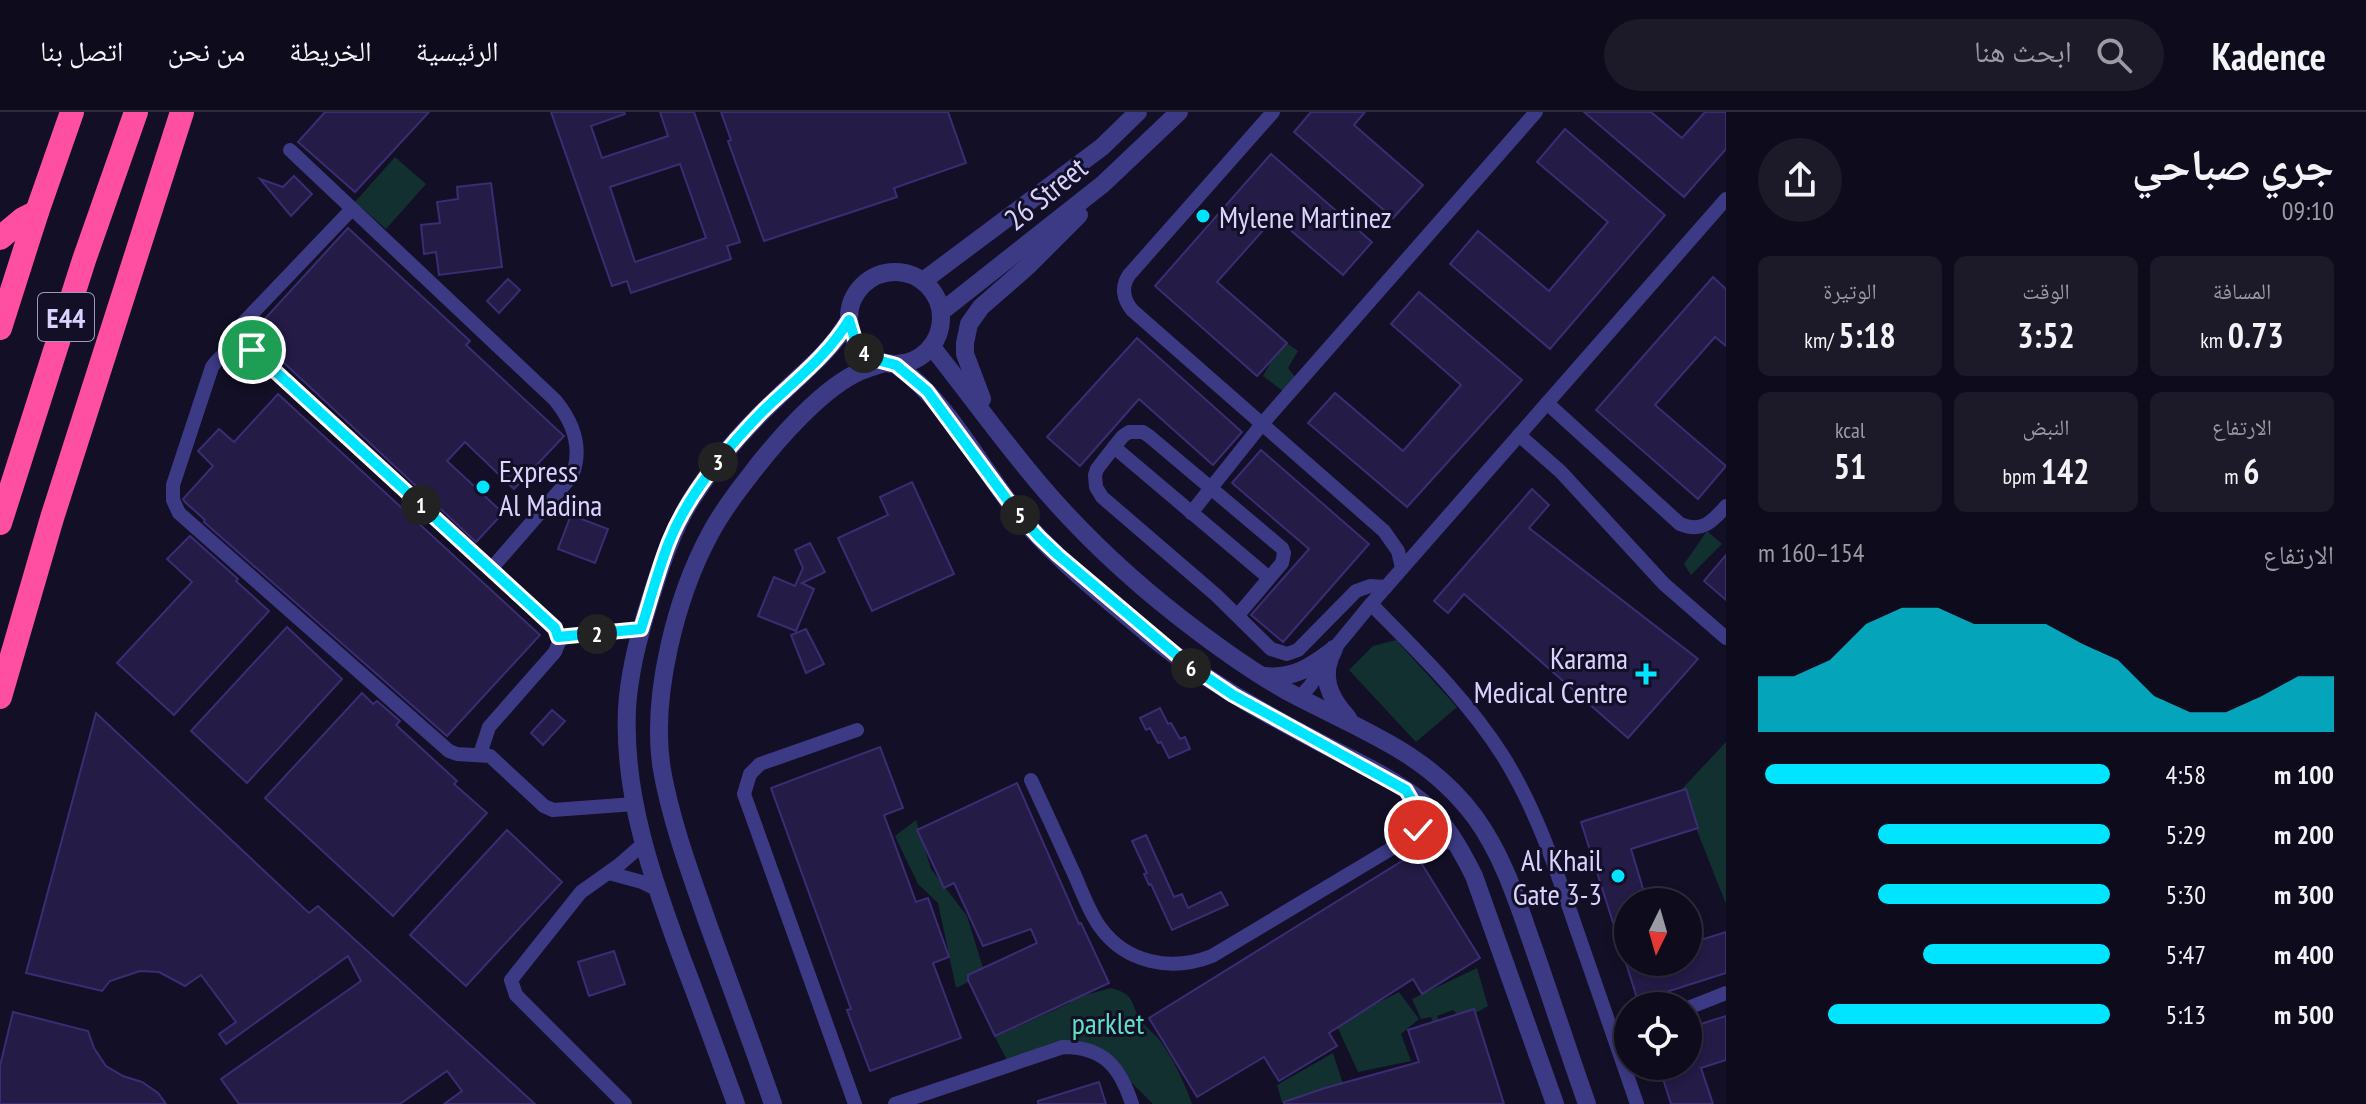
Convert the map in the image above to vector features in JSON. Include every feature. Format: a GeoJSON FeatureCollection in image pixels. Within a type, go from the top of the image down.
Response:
{"type":"FeatureCollection","features":[{"type":"Feature","properties":{"kind":"highway","name":"E44"},"geometry":{"type":"LineString","coordinates":[[0,328],[72,112]]}},
{"type":"Feature","properties":{"kind":"highway","name":"E44"},"geometry":{"type":"LineString","coordinates":[[0,523],[84,260],[136,112]]}},
{"type":"Feature","properties":{"kind":"highway"},"geometry":{"type":"LineString","coordinates":[[0,697],[52,518],[182,112]]}},
{"type":"Feature","properties":{"kind":"highway"},"geometry":{"type":"LineString","coordinates":[[0,238],[10,228],[37,212]]}},
{"type":"Feature","properties":{"kind":"street","name":"26 Street"},"geometry":{"type":"LineString","coordinates":[[923,281],[1102,147],[1138,112]]}},
{"type":"Feature","properties":{"kind":"street","name":"26 Street"},"geometry":{"type":"LineString","coordinates":[[941,312],[1103,184],[1179,112]]}},
{"type":"Feature","properties":{"kind":"street"},"geometry":{"type":"LineString","coordinates":[[1273,112],[1129,275],[1123,290],[1124,297],[1132,310],[1384,531],[1398,551],[1402,568]]}},
{"type":"Feature","properties":{"kind":"street"},"geometry":{"type":"LineString","coordinates":[[1191,513],[1262,424],[1536,112]]}},
{"type":"Feature","properties":{"kind":"street"},"geometry":{"type":"LineString","coordinates":[[290,150],[555,400],[572,427],[577,458],[572,476],[491,569]]}},
{"type":"Feature","properties":{"kind":"street"},"geometry":{"type":"LineString","coordinates":[[993,424],[967,364],[965,343],[969,324],[981,307],[1074,221],[1103,184]]}},
{"type":"Feature","properties":{"kind":"street"},"geometry":{"type":"LineString","coordinates":[[1257,708],[1279,708],[1299,698],[1371,604],[1726,199]]}},
{"type":"Feature","properties":{"kind":"street"},"geometry":{"type":"LineString","coordinates":[[351,210],[242,325],[241,336],[252,350],[555,628],[558,637],[555,652],[489,727],[480,754]]}},
{"type":"Feature","properties":{"kind":"street"},"geometry":{"type":"LineString","coordinates":[[773,1104],[674,819],[660,754],[663,689],[677,620],[691,575],[710,533],[735,494],[782,436],[825,395],[861,371],[890,364],[907,363],[921,357],[932,347],[940,330],[941,312],[935,295],[923,281],[910,274],[895,272],[880,274],[867,281],[857,292],[850,306],[849,320],[856,343],[863,352],[890,364],[927,391],[1014,509],[1039,537],[1187,664],[1257,708],[1406,790],[1438,818],[1460,848],[1474,876],[1555,1104]]}},
{"type":"Feature","properties":{"kind":"street"},"geometry":{"type":"LineString","coordinates":[[736,1104],[643,844],[629,759],[627,709],[631,668],[669,541],[692,499],[734,442],[825,353],[849,320]]}},
{"type":"Feature","properties":{"kind":"street"},"geometry":{"type":"LineString","coordinates":[[932,347],[1035,479],[1103,551],[1199,632],[1262,676],[1392,744],[1430,769],[1462,801],[1489,839],[1515,894],[1587,1104]]}},
{"type":"Feature","properties":{"kind":"street"},"geometry":{"type":"LineString","coordinates":[[252,350],[236,349],[217,360],[212,367],[173,485],[175,507],[449,751],[494,758],[544,806],[553,810],[635,804]]}},
{"type":"Feature","properties":{"kind":"street"},"geometry":{"type":"LineString","coordinates":[[1547,403],[1680,524],[1704,527],[1726,506]]}},
{"type":"Feature","properties":{"kind":"street"},"geometry":{"type":"LineString","coordinates":[[1238,615],[1284,559],[1282,548],[1143,432],[1129,432],[1097,469],[1096,487],[1102,497],[1238,615],[1271,649],[1287,654],[1302,646],[1356,591],[1370,586],[1386,587]]}},
{"type":"Feature","properties":{"kind":"street"},"geometry":{"type":"LineString","coordinates":[[1519,435],[1570,482],[1664,584],[1726,638]]}},
{"type":"Feature","properties":{"kind":"street"},"geometry":{"type":"LineString","coordinates":[[1114,447],[1269,578]]}},
{"type":"Feature","properties":{"kind":"street"},"geometry":{"type":"LineString","coordinates":[[1371,604],[1457,693],[1516,780],[1535,815],[1614,1016]]}},
{"type":"Feature","properties":{"kind":"street"},"geometry":{"type":"LineString","coordinates":[[558,637],[641,629]]}},
{"type":"Feature","properties":{"kind":"street"},"geometry":{"type":"LineString","coordinates":[[1262,676],[1280,677],[1298,673],[1334,649]]}},
{"type":"Feature","properties":{"kind":"street"},"geometry":{"type":"LineString","coordinates":[[1334,649],[1326,672],[1328,689],[1335,704],[1352,724]]}},
{"type":"Feature","properties":{"kind":"street"},"geometry":{"type":"LineString","coordinates":[[855,1104],[744,794],[750,774],[760,764],[857,730]]}},
{"type":"Feature","properties":{"kind":"street"},"geometry":{"type":"LineString","coordinates":[[1031,780],[1101,928],[1127,952],[1155,963],[1187,964],[1212,956],[1418,830],[1420,819],[1406,790]]}},
{"type":"Feature","properties":{"kind":"street"},"geometry":{"type":"LineString","coordinates":[[1404,841],[1429,836],[1460,848]]}},
{"type":"Feature","properties":{"kind":"street"},"geometry":{"type":"LineString","coordinates":[[625,1104],[516,995],[511,985],[513,975],[581,892],[643,844]]}},
{"type":"Feature","properties":{"kind":"street"},"geometry":{"type":"LineString","coordinates":[[609,873],[658,890]]}},
{"type":"Feature","properties":{"kind":"street"},"geometry":{"type":"LineString","coordinates":[[1702,1002],[1726,993]]}},
{"type":"Feature","properties":{"kind":"street"},"geometry":{"type":"LineString","coordinates":[[895,1104],[1063,1047],[1078,1047],[1106,1059],[1125,1083],[1132,1104]]}},
{"type":"Feature","properties":{"kind":"street"},"geometry":{"type":"LineString","coordinates":[[1632,1080],[1637,1104]]}},
{"type":"Feature","properties":{"kind":"green space"},"geometry":{"type":"Polygon","coordinates":[[[395,157],[426,184],[386,229],[355,202],[395,157]]]}},
{"type":"Feature","properties":{"kind":"green space"},"geometry":{"type":"Polygon","coordinates":[[[1279,338],[1298,351],[1288,368],[1296,378],[1284,392],[1263,376],[1272,360],[1269,350],[1279,338]]]}},
{"type":"Feature","properties":{"kind":"green space"},"geometry":{"type":"Polygon","coordinates":[[[1707,531],[1722,544],[1691,575],[1684,564],[1707,531]]]}},
{"type":"Feature","properties":{"kind":"green space"},"geometry":{"type":"Polygon","coordinates":[[[1396,640],[1457,707],[1416,742],[1349,670],[1373,646],[1396,640]]]}},
{"type":"Feature","properties":{"kind":"green space"},"geometry":{"type":"Polygon","coordinates":[[[1726,742],[1726,904],[1681,790],[1726,742]]]}},
{"type":"Feature","properties":{"kind":"green space"},"geometry":{"type":"Polygon","coordinates":[[[916,820],[931,869],[967,916],[985,974],[956,988],[938,903],[918,884],[895,836],[916,820]]]}},
{"type":"Feature","properties":{"kind":"green space"},"geometry":{"type":"Polygon","coordinates":[[[1477,968],[1488,1006],[1472,1015],[1469,1011],[1457,1014],[1453,1010],[1437,1016],[1439,1020],[1433,1022],[1431,1017],[1421,1019],[1412,999],[1477,968]]]}},
{"type":"Feature","properties":{"kind":"green space","name":"parklet"},"geometry":{"type":"Polygon","coordinates":[[[1111,988],[1130,998],[1139,1017],[1162,1043],[1192,1104],[1153,1104],[1109,1060],[1088,1047],[1007,1060],[995,1037],[1070,1003],[1070,999],[1111,988]]]}},
{"type":"Feature","properties":{"kind":"green space"},"geometry":{"type":"Polygon","coordinates":[[[1399,992],[1419,1019],[1401,1034],[1411,1061],[1358,1072],[1336,1024],[1399,992]]]}},
{"type":"Feature","properties":{"kind":"green space"},"geometry":{"type":"Polygon","coordinates":[[[1333,1053],[1343,1084],[1282,1102],[1277,1085],[1333,1053]]]}},
{"type":"Feature","properties":{"kind":"building"},"geometry":{"type":"Polygon","coordinates":[[[325,112],[429,112],[355,192],[298,142],[325,112]]]}},
{"type":"Feature","properties":{"kind":"building"},"geometry":{"type":"Polygon","coordinates":[[[551,112],[624,112],[591,126],[602,158],[668,136],[660,112],[694,112],[740,242],[727,246],[731,259],[631,293],[627,281],[612,286],[551,112]],[[680,164],[610,187],[635,262],[706,238],[680,164]]]}},
{"type":"Feature","properties":{"kind":"building"},"geometry":{"type":"Polygon","coordinates":[[[721,112],[948,112],[966,163],[894,188],[897,197],[764,241],[728,141],[731,140],[721,112]]]}},
{"type":"Feature","properties":{"kind":"building"},"geometry":{"type":"Polygon","coordinates":[[[1311,112],[1365,112],[1354,125],[1423,185],[1393,218],[1294,132],[1311,112]]]}},
{"type":"Feature","properties":{"kind":"building"},"geometry":{"type":"Polygon","coordinates":[[[1584,112],[1651,112],[1682,138],[1705,112],[1726,112],[1726,149],[1684,197],[1584,112]]]}},
{"type":"Feature","properties":{"kind":"building"},"geometry":{"type":"Polygon","coordinates":[[[1565,129],[1665,215],[1550,349],[1450,264],[1478,231],[1549,291],[1608,222],[1537,162],[1565,129]]]}},
{"type":"Feature","properties":{"kind":"building"},"geometry":{"type":"Polygon","coordinates":[[[1271,154],[1372,242],[1343,275],[1275,217],[1217,282],[1287,343],[1257,376],[1155,286],[1271,154]]]}},
{"type":"Feature","properties":{"kind":"building"},"geometry":{"type":"Polygon","coordinates":[[[294,176],[312,194],[291,216],[260,179],[283,187],[294,176]]]}},
{"type":"Feature","properties":{"kind":"building"},"geometry":{"type":"Polygon","coordinates":[[[491,183],[502,267],[439,275],[436,252],[424,254],[421,225],[440,223],[437,202],[458,199],[457,187],[491,183]]]}},
{"type":"Feature","properties":{"kind":"building"},"geometry":{"type":"Polygon","coordinates":[[[348,228],[470,341],[466,345],[564,436],[514,489],[465,442],[447,461],[503,513],[476,542],[252,333],[348,228]]]}},
{"type":"Feature","properties":{"kind":"building"},"geometry":{"type":"Polygon","coordinates":[[[1713,277],[1726,289],[1726,346],[1715,337],[1655,405],[1726,466],[1698,499],[1596,410],[1713,277]]]}},
{"type":"Feature","properties":{"kind":"building"},"geometry":{"type":"Polygon","coordinates":[[[508,279],[520,290],[499,313],[487,301],[508,279]]]}},
{"type":"Feature","properties":{"kind":"building"},"geometry":{"type":"Polygon","coordinates":[[[1419,292],[1522,380],[1407,507],[1308,423],[1335,393],[1403,451],[1461,385],[1391,324],[1419,292]]]}},
{"type":"Feature","properties":{"kind":"building"},"geometry":{"type":"Polygon","coordinates":[[[1137,338],[1242,432],[1213,465],[1139,399],[1080,466],[1047,437],[1137,338]]]}},
{"type":"Feature","properties":{"kind":"building"},"geometry":{"type":"Polygon","coordinates":[[[278,394],[540,635],[447,736],[204,522],[183,499],[213,466],[198,451],[219,429],[234,442],[278,394]]]}},
{"type":"Feature","properties":{"kind":"building"},"geometry":{"type":"Polygon","coordinates":[[[1261,450],[1369,544],[1283,642],[1251,615],[1309,549],[1232,483],[1261,450]]]}},
{"type":"Feature","properties":{"kind":"building"},"geometry":{"type":"Polygon","coordinates":[[[912,482],[954,574],[872,611],[838,538],[888,515],[880,497],[912,482]]]}},
{"type":"Feature","properties":{"kind":"building"},"geometry":{"type":"Polygon","coordinates":[[[1532,489],[1549,505],[1529,528],[1698,659],[1628,738],[1464,594],[1448,613],[1434,601],[1532,489]]]}},
{"type":"Feature","properties":{"kind":"building"},"geometry":{"type":"Polygon","coordinates":[[[571,515],[608,529],[595,563],[558,549],[571,515]]]}},
{"type":"Feature","properties":{"kind":"building"},"geometry":{"type":"Polygon","coordinates":[[[190,536],[269,611],[174,715],[117,663],[192,582],[167,559],[190,536]]]}},
{"type":"Feature","properties":{"kind":"building"},"geometry":{"type":"Polygon","coordinates":[[[810,543],[825,572],[802,583],[814,589],[796,631],[758,616],[774,577],[795,586],[803,568],[795,550],[810,543]]]}},
{"type":"Feature","properties":{"kind":"building"},"geometry":{"type":"Polygon","coordinates":[[[1726,555],[1726,600],[1704,581],[1726,555]]]}},
{"type":"Feature","properties":{"kind":"building"},"geometry":{"type":"Polygon","coordinates":[[[287,627],[342,679],[247,783],[191,731],[287,627]]]}},
{"type":"Feature","properties":{"kind":"building"},"geometry":{"type":"Polygon","coordinates":[[[806,629],[824,664],[806,673],[791,635],[806,629]]]}},
{"type":"Feature","properties":{"kind":"building"},"geometry":{"type":"Polygon","coordinates":[[[362,693],[373,704],[377,701],[400,721],[396,725],[487,813],[393,916],[265,798],[362,693]]]}},
{"type":"Feature","properties":{"kind":"building"},"geometry":{"type":"Polygon","coordinates":[[[1160,708],[1180,739],[1185,737],[1190,749],[1169,758],[1161,742],[1158,743],[1150,728],[1146,730],[1140,718],[1160,708]]]}},
{"type":"Feature","properties":{"kind":"building"},"geometry":{"type":"Polygon","coordinates":[[[552,710],[565,721],[543,745],[531,733],[552,710]]]}},
{"type":"Feature","properties":{"kind":"building"},"geometry":{"type":"Polygon","coordinates":[[[96,713],[309,913],[318,906],[535,1104],[444,1104],[462,1091],[447,1071],[400,1104],[239,1104],[221,1079],[361,981],[348,956],[226,1044],[219,1034],[236,1022],[201,975],[185,986],[159,972],[140,971],[110,981],[102,991],[26,973],[96,713]]]}},
{"type":"Feature","properties":{"kind":"building"},"geometry":{"type":"Polygon","coordinates":[[[880,747],[903,808],[884,815],[916,902],[928,898],[949,957],[933,963],[961,1038],[870,1071],[847,1010],[851,1009],[771,788],[880,747]]]}},
{"type":"Feature","properties":{"kind":"building"},"geometry":{"type":"Polygon","coordinates":[[[1017,783],[1079,924],[1109,983],[995,1036],[968,975],[1037,943],[1031,929],[983,946],[954,883],[944,888],[917,830],[1017,783]]]}},
{"type":"Feature","properties":{"kind":"building","name":"Al Khail Gate 3-3"},"geometry":{"type":"Polygon","coordinates":[[[1686,789],[1698,828],[1631,849],[1643,888],[1614,888],[1614,926],[1581,822],[1686,789]]]}},
{"type":"Feature","properties":{"kind":"building"},"geometry":{"type":"Polygon","coordinates":[[[507,830],[562,882],[466,986],[410,935],[507,830]]]}},
{"type":"Feature","properties":{"kind":"building"},"geometry":{"type":"Polygon","coordinates":[[[1146,835],[1174,897],[1182,894],[1188,908],[1221,892],[1228,905],[1172,930],[1144,874],[1147,873],[1132,841],[1146,835]]]}},
{"type":"Feature","properties":{"kind":"building"},"geometry":{"type":"Polygon","coordinates":[[[1415,853],[1480,958],[1422,994],[1413,979],[1329,1033],[1337,1046],[1279,1081],[1264,1057],[1197,1097],[1149,1018],[1415,853]]]}},
{"type":"Feature","properties":{"kind":"building","name":"Al Khail Gate 3-3"},"geometry":{"type":"Polygon","coordinates":[[[1726,932],[1726,973],[1666,992],[1635,992],[1630,976],[1702,976],[1702,940],[1726,932]]]}},
{"type":"Feature","properties":{"kind":"building"},"geometry":{"type":"Polygon","coordinates":[[[614,951],[625,984],[589,996],[578,962],[614,951]]]}},
{"type":"Feature","properties":{"kind":"building"},"geometry":{"type":"Polygon","coordinates":[[[1474,1009],[1504,1104],[1284,1104],[1325,1088],[1419,1062],[1408,1030],[1474,1009]]]}},
{"type":"Feature","properties":{"kind":"building"},"geometry":{"type":"Polygon","coordinates":[[[13,1012],[88,1031],[94,1048],[106,1066],[142,1082],[158,1093],[166,1104],[0,1104],[0,1066],[13,1012]]]}},
{"type":"Feature","properties":{"kind":"building"},"geometry":{"type":"Polygon","coordinates":[[[1726,1016],[1726,1060],[1702,1068],[1702,1024],[1726,1016]]]}},
{"type":"Feature","properties":{"kind":"building"},"geometry":{"type":"Polygon","coordinates":[[[1702,1071],[1713,1104],[1671,1104],[1663,1080],[1702,1080],[1702,1071]]]}},
{"type":"Feature","properties":{"kind":"building"},"geometry":{"type":"Polygon","coordinates":[[[1099,1082],[1106,1104],[1038,1104],[1038,1101],[1099,1082]]]}},
{"type":"Feature","properties":{"kind":"place","name":"Mylene Martinez"},"geometry":{"type":"Point","coordinates":[1203,216]}},
{"type":"Feature","properties":{"kind":"place","name":"Express Al Madina"},"geometry":{"type":"Point","coordinates":[483,487]}},
{"type":"Feature","properties":{"kind":"place","name":"Karama Medical Centre"},"geometry":{"type":"Point","coordinates":[1646,674]}},
{"type":"Feature","properties":{"kind":"place","name":"Al Khail Gate 3-3"},"geometry":{"type":"Point","coordinates":[1618,876]}},
{"type":"Feature","properties":{"kind":"route"},"geometry":{"type":"LineString","coordinates":[[252,350],[555,628],[558,637],[575,637],[641,629],[669,541],[692,499],[734,442],[825,353],[849,320],[851,332],[863,352],[873,359],[896,365],[927,391],[1014,509],[1058,555],[1187,664],[1233,695],[1406,790],[1419,813],[1418,830]]}}]}
